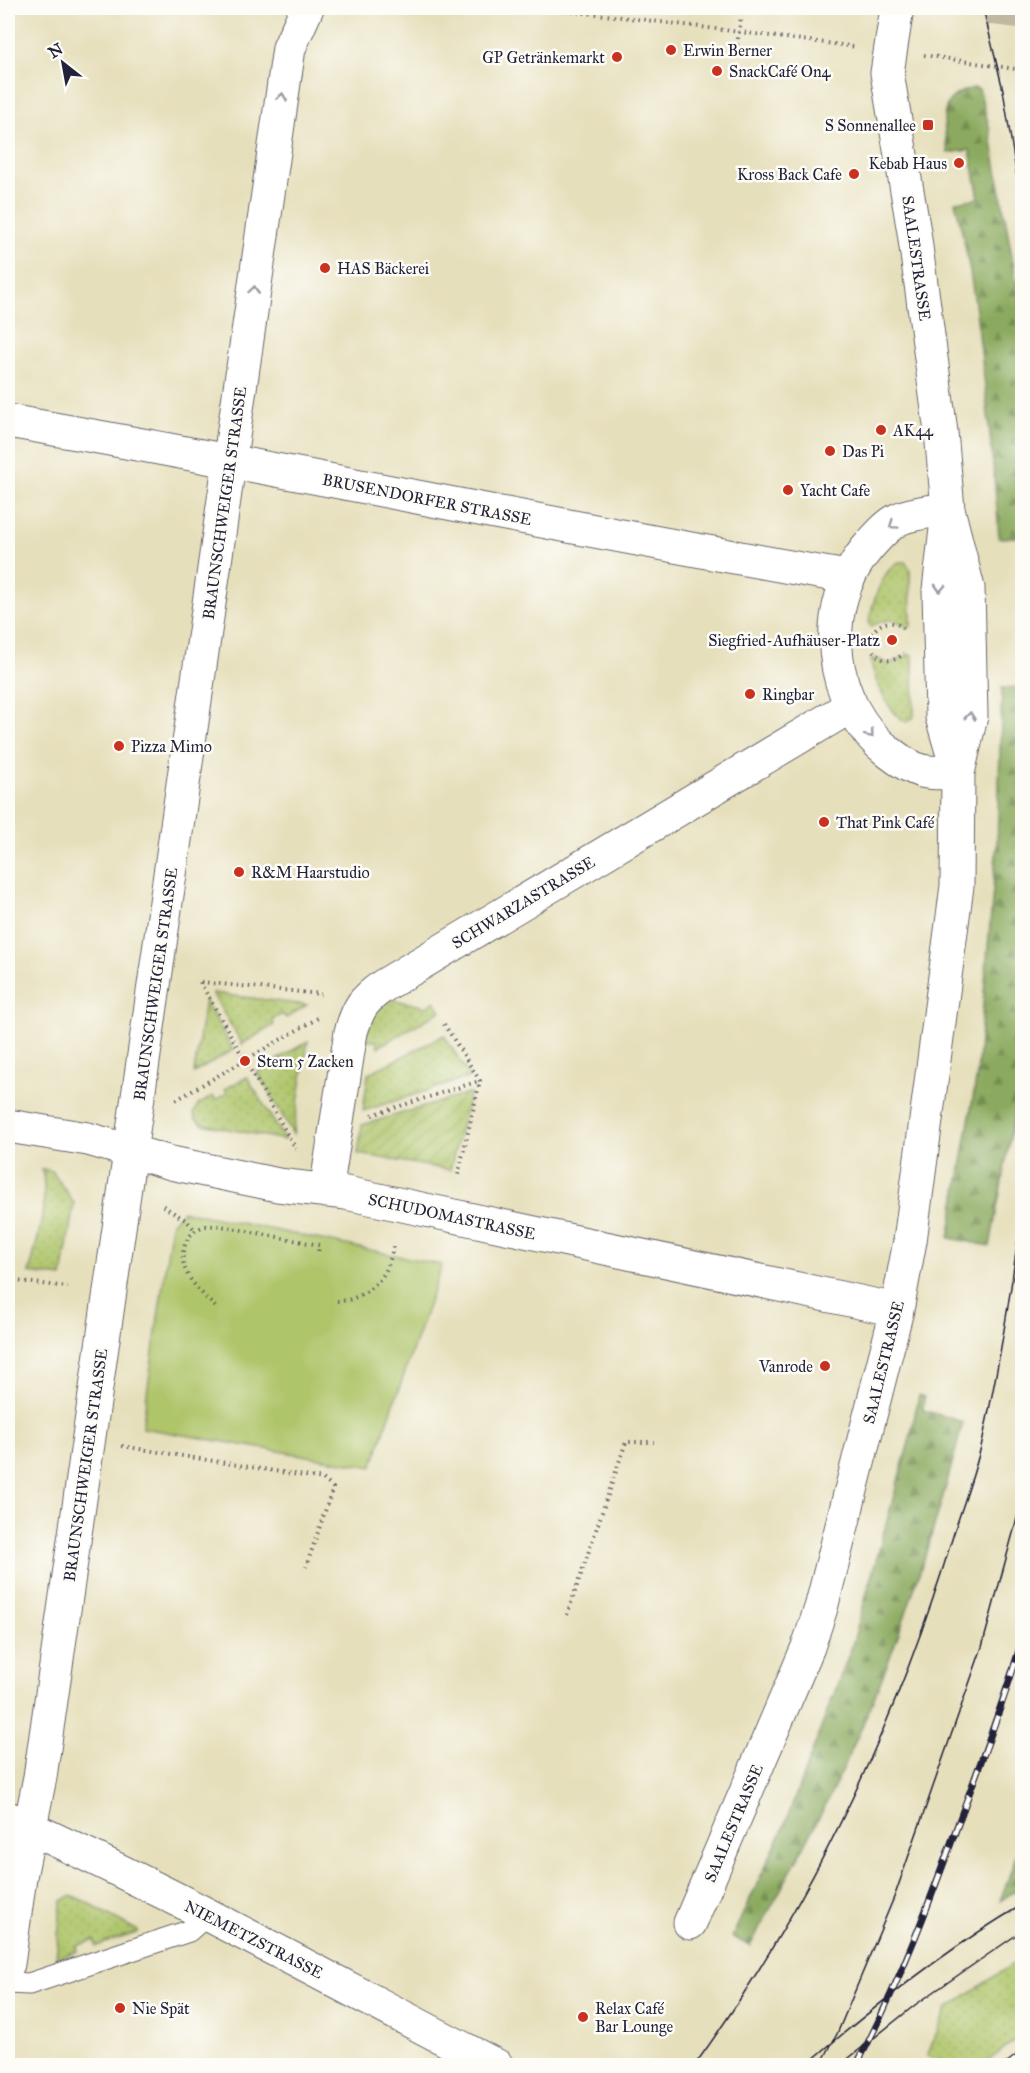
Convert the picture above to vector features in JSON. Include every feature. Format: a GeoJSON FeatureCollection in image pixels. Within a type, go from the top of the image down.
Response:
{"type":"FeatureCollection","features":[{"type":"Feature","properties":{"kind":"street","name":"BRAUNSCHWEIGER STRASSE"},"geometry":{"type":"LineString","coordinates":[[8,1964],[20,1877],[19,1823],[40,1777],[132,1151],[289,48],[307,8]]}},
{"type":"Feature","properties":{"kind":"street","name":"SAALESTRASSE"},"geometry":{"type":"LineString","coordinates":[[690,1923],[808,1647],[897,1310],[910,1241],[957,886],[958,773],[971,716],[968,588],[948,509],[941,432],[916,243],[887,73],[897,8]]}},
{"type":"Feature","properties":{"kind":"street","name":"BRUSENDORFER STRASSE"},"geometry":{"type":"LineString","coordinates":[[8,421],[190,452],[847,577]]}},
{"type":"Feature","properties":{"kind":"street"},"geometry":{"type":"LineString","coordinates":[[948,509],[916,513],[898,520],[873,541],[847,577],[840,601],[835,645],[840,674],[851,706],[871,735],[895,757],[923,771],[958,773]]}},
{"type":"Feature","properties":{"kind":"street","name":"SCHWARZASTRASSE"},"geometry":{"type":"LineString","coordinates":[[326,1191],[351,1032],[357,1011],[367,998],[383,986],[851,706]]}},
{"type":"Feature","properties":{"kind":"street","name":"SCHUDOMASTRASSE"},"geometry":{"type":"LineString","coordinates":[[8,1126],[88,1139],[171,1163],[278,1185],[377,1200],[897,1310]]}},
{"type":"Feature","properties":{"kind":"street","name":"NIEMETZSTRASSE"},"geometry":{"type":"LineString","coordinates":[[19,1823],[207,1915],[497,2066]]}},
{"type":"Feature","properties":{"kind":"lane"},"geometry":{"type":"LineString","coordinates":[[8,1983],[29,1984],[189,1931],[207,1915]]}},
{"type":"Feature","properties":{"kind":"path"},"geometry":{"type":"LineString","coordinates":[[530,8],[858,47]]}},
{"type":"Feature","properties":{"kind":"path"},"geometry":{"type":"LineString","coordinates":[[736,45],[741,17]]}},
{"type":"Feature","properties":{"kind":"path"},"geometry":{"type":"LineString","coordinates":[[962,60],[1023,69]]}},
{"type":"Feature","properties":{"kind":"path"},"geometry":{"type":"LineString","coordinates":[[907,649],[900,657],[889,661],[884,660],[874,654],[870,641],[879,625],[889,622],[903,628],[908,638]]}},
{"type":"Feature","properties":{"kind":"path"},"geometry":{"type":"LineString","coordinates":[[296,1149],[200,982],[321,994]]}},
{"type":"Feature","properties":{"kind":"path"},"geometry":{"type":"LineString","coordinates":[[176,1100],[318,1018]]}},
{"type":"Feature","properties":{"kind":"path"},"geometry":{"type":"LineString","coordinates":[[444,1024],[480,1081],[458,1175]]}},
{"type":"Feature","properties":{"kind":"path"},"geometry":{"type":"LineString","coordinates":[[368,1116],[480,1081]]}},
{"type":"Feature","properties":{"kind":"path"},"geometry":{"type":"LineString","coordinates":[[163,1206],[187,1221],[195,1230]]}},
{"type":"Feature","properties":{"kind":"path"},"geometry":{"type":"LineString","coordinates":[[215,1307],[194,1285],[184,1265],[184,1250],[188,1238],[195,1230],[205,1226],[222,1226],[319,1245],[318,1255]]}},
{"type":"Feature","properties":{"kind":"path"},"geometry":{"type":"LineString","coordinates":[[337,1302],[349,1302],[379,1280],[387,1269],[394,1245]]}},
{"type":"Feature","properties":{"kind":"path"},"geometry":{"type":"LineString","coordinates":[[8,1280],[68,1287]]}},
{"type":"Feature","properties":{"kind":"path"},"geometry":{"type":"LineString","coordinates":[[89,1442],[323,1479],[333,1488],[306,1567]]}},
{"type":"Feature","properties":{"kind":"path"},"geometry":{"type":"LineString","coordinates":[[567,1616],[626,1442],[654,1442]]}},
{"type":"Feature","properties":{"kind":"green space"},"geometry":{"type":"Polygon","coordinates":[[[974,88],[979,89],[990,130],[1022,315],[1022,563],[1020,563],[1019,537],[999,538],[978,323],[955,202],[979,198],[970,150],[948,153],[945,131],[945,112],[948,104],[953,97],[974,88]]]}},
{"type":"Feature","properties":{"kind":"green space"},"geometry":{"type":"Polygon","coordinates":[[[899,562],[906,562],[910,570],[911,626],[908,629],[899,622],[890,620],[871,627],[870,616],[878,589],[887,573],[899,562]]]}},
{"type":"Feature","properties":{"kind":"green space"},"geometry":{"type":"Polygon","coordinates":[[[912,655],[913,658],[914,714],[913,718],[907,722],[900,718],[888,704],[875,676],[871,660],[876,658],[889,664],[912,655]]]}},
{"type":"Feature","properties":{"kind":"green space"},"geometry":{"type":"Polygon","coordinates":[[[1022,687],[1022,1057],[1017,1101],[990,1246],[949,1238],[977,1074],[997,843],[1002,688],[1022,687]]]}},
{"type":"Feature","properties":{"kind":"green space"},"geometry":{"type":"Polygon","coordinates":[[[212,993],[307,1005],[286,1018],[282,1014],[272,1020],[274,1025],[242,1044],[212,993]]]}},
{"type":"Feature","properties":{"kind":"green space"},"geometry":{"type":"Polygon","coordinates":[[[391,999],[426,1007],[435,1001],[441,1011],[378,1047],[376,1041],[363,1040],[374,1013],[391,999]]]}},
{"type":"Feature","properties":{"kind":"green space"},"geometry":{"type":"Polygon","coordinates":[[[205,1000],[233,1050],[194,1073],[205,1000]]]}},
{"type":"Feature","properties":{"kind":"green space"},"geometry":{"type":"Polygon","coordinates":[[[444,1035],[470,1077],[363,1111],[368,1074],[444,1035]]]}},
{"type":"Feature","properties":{"kind":"green space"},"geometry":{"type":"Polygon","coordinates":[[[308,1041],[293,1134],[257,1072],[308,1041]]]}},
{"type":"Feature","properties":{"kind":"green space"},"geometry":{"type":"Polygon","coordinates":[[[247,1077],[285,1140],[202,1124],[195,1118],[194,1113],[198,1105],[213,1096],[216,1100],[227,1093],[225,1089],[247,1077]]]}},
{"type":"Feature","properties":{"kind":"green space"},"geometry":{"type":"Polygon","coordinates":[[[470,1093],[450,1170],[358,1154],[362,1125],[470,1093]]]}},
{"type":"Feature","properties":{"kind":"green space"},"geometry":{"type":"Polygon","coordinates":[[[42,1169],[52,1171],[74,1203],[62,1277],[29,1273],[43,1207],[42,1169]]]}},
{"type":"Feature","properties":{"kind":"green space"},"geometry":{"type":"Polygon","coordinates":[[[183,1211],[442,1265],[372,1467],[142,1428],[172,1222],[183,1211]]]}},
{"type":"Feature","properties":{"kind":"green space"},"geometry":{"type":"Polygon","coordinates":[[[919,1395],[924,1397],[923,1410],[963,1422],[921,1568],[888,1663],[849,1757],[750,1946],[732,1937],[783,1829],[852,1646],[910,1438],[919,1395]]]}},
{"type":"Feature","properties":{"kind":"green space"},"geometry":{"type":"Polygon","coordinates":[[[1022,1840],[1022,1886],[1000,1901],[1022,1840]]]}},
{"type":"Feature","properties":{"kind":"green space"},"geometry":{"type":"Polygon","coordinates":[[[70,1896],[80,1899],[138,1931],[96,1946],[94,1940],[77,1946],[78,1951],[56,1958],[61,1905],[62,1901],[70,1896]]]}},
{"type":"Feature","properties":{"kind":"green space"},"geometry":{"type":"Polygon","coordinates":[[[1022,1958],[1022,2035],[983,2065],[953,2065],[927,2056],[947,2008],[1022,1958]]]}},
{"type":"Feature","properties":{"kind":"tunnel"},"geometry":{"type":"LineString","coordinates":[[989,8],[1022,12]]}},
{"type":"Feature","properties":{"kind":"tram line"},"geometry":{"type":"LineString","coordinates":[[983,8],[1003,90],[1022,209]]}},
{"type":"Feature","properties":{"kind":"tram line"},"geometry":{"type":"LineString","coordinates":[[694,2066],[736,2005],[812,1878],[877,1744],[905,1676],[980,1450],[1005,1324],[1022,1208]]}},
{"type":"Feature","properties":{"kind":"tram line"},"geometry":{"type":"LineString","coordinates":[[820,2066],[837,2034],[895,1895],[982,1647],[1022,1500]]}},
{"type":"Feature","properties":{"kind":"tram line"},"geometry":{"type":"LineString","coordinates":[[805,2066],[910,1980],[993,1922],[1022,1905]]}},
{"type":"Feature","properties":{"kind":"tram line"},"geometry":{"type":"LineString","coordinates":[[839,2066],[915,2005],[1022,1931]]}},
{"type":"Feature","properties":{"kind":"railway"},"geometry":{"type":"LineString","coordinates":[[856,2066],[900,1973],[926,1909],[994,1727],[1022,1640]]}},
{"type":"Feature","properties":{"kind":"railway"},"geometry":{"type":"LineString","coordinates":[[1007,2066],[1022,2054]]}},
{"type":"Feature","properties":{"kind":"place","name":"Erwin Berner"},"geometry":{"type":"Point","coordinates":[671,50]}},
{"type":"Feature","properties":{"kind":"place","name":"GP Getränkemarkt"},"geometry":{"type":"Point","coordinates":[617,57]}},
{"type":"Feature","properties":{"kind":"place","name":"SnackCafé On4"},"geometry":{"type":"Point","coordinates":[717,71]}},
{"type":"Feature","properties":{"kind":"place","name":"S Sonnenallee"},"geometry":{"type":"Point","coordinates":[928,125]}},
{"type":"Feature","properties":{"kind":"place","name":"Kebab Haus"},"geometry":{"type":"Point","coordinates":[959,163]}},
{"type":"Feature","properties":{"kind":"place","name":"Kross Back Cafe"},"geometry":{"type":"Point","coordinates":[854,174]}},
{"type":"Feature","properties":{"kind":"place","name":"HAS Bäckerei"},"geometry":{"type":"Point","coordinates":[325,268]}},
{"type":"Feature","properties":{"kind":"place","name":"AK44"},"geometry":{"type":"Point","coordinates":[881,430]}},
{"type":"Feature","properties":{"kind":"place","name":"Das Pi"},"geometry":{"type":"Point","coordinates":[830,451]}},
{"type":"Feature","properties":{"kind":"place","name":"Yacht Cafe"},"geometry":{"type":"Point","coordinates":[788,490]}},
{"type":"Feature","properties":{"kind":"place","name":"Siegfried-Aufhäuser-Platz"},"geometry":{"type":"Point","coordinates":[892,640]}},
{"type":"Feature","properties":{"kind":"place","name":"Ringbar"},"geometry":{"type":"Point","coordinates":[750,694]}},
{"type":"Feature","properties":{"kind":"place","name":"Pizza Mimo"},"geometry":{"type":"Point","coordinates":[119,746]}},
{"type":"Feature","properties":{"kind":"place","name":"That Pink Café"},"geometry":{"type":"Point","coordinates":[824,822]}},
{"type":"Feature","properties":{"kind":"place","name":"R&M Haarstudio"},"geometry":{"type":"Point","coordinates":[239,872]}},
{"type":"Feature","properties":{"kind":"place","name":"Stern 5 Zacken"},"geometry":{"type":"Point","coordinates":[245,1061]}},
{"type":"Feature","properties":{"kind":"place","name":"Vanrode"},"geometry":{"type":"Point","coordinates":[825,1366]}},
{"type":"Feature","properties":{"kind":"place","name":"Nie Spät"},"geometry":{"type":"Point","coordinates":[120,2008]}},
{"type":"Feature","properties":{"kind":"place","name":"Relax Café Bar Lounge"},"geometry":{"type":"Point","coordinates":[583,2017]}}]}
